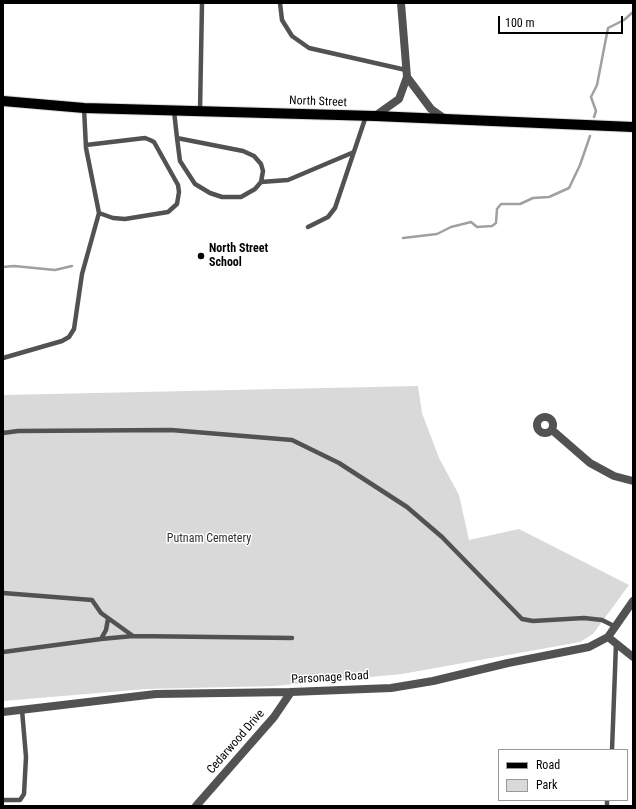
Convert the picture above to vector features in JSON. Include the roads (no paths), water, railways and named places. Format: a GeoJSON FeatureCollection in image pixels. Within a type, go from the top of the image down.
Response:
{"type":"FeatureCollection","features":[{"type":"Feature","properties":{"kind":"main road","name":"North Street"},"geometry":{"type":"LineString","coordinates":[[3,101],[84,108],[370,116],[633,127]]}},
{"type":"Feature","properties":{"kind":"street"},"geometry":{"type":"LineString","coordinates":[[370,116],[399,99],[407,74],[401,3]]}},
{"type":"Feature","properties":{"kind":"street"},"geometry":{"type":"LineString","coordinates":[[407,74],[431,109],[445,119]]}},
{"type":"Feature","properties":{"kind":"street"},"geometry":{"type":"LineString","coordinates":[[552,430],[590,463],[614,476],[633,482]]}},
{"type":"Feature","properties":{"kind":"street","name":"Parsonage Road"},"geometry":{"type":"LineString","coordinates":[[3,712],[156,694],[291,692],[391,688],[433,681],[589,646],[608,637],[633,601]]}},
{"type":"Feature","properties":{"kind":"street"},"geometry":{"type":"LineString","coordinates":[[608,637],[633,657]]}},
{"type":"Feature","properties":{"kind":"street","name":"Cedarwood Drive"},"geometry":{"type":"LineString","coordinates":[[196,806],[274,717],[291,692]]}},
{"type":"Feature","properties":{"kind":"lane"},"geometry":{"type":"LineString","coordinates":[[200,112],[202,3]]}},
{"type":"Feature","properties":{"kind":"lane"},"geometry":{"type":"LineString","coordinates":[[280,3],[282,20],[292,36],[309,48],[407,74]]}},
{"type":"Feature","properties":{"kind":"lane"},"geometry":{"type":"LineString","coordinates":[[3,358],[62,341],[70,337],[74,329],[82,274],[99,214],[86,145],[84,108]]}},
{"type":"Feature","properties":{"kind":"lane"},"geometry":{"type":"LineString","coordinates":[[174,111],[177,138],[180,161],[186,173],[195,184],[210,193],[222,197],[241,197],[255,190],[261,182],[263,171],[261,164],[254,156],[243,151],[177,138]]}},
{"type":"Feature","properties":{"kind":"lane"},"geometry":{"type":"LineString","coordinates":[[308,227],[328,217],[335,208],[354,152],[370,116]]}},
{"type":"Feature","properties":{"kind":"lane"},"geometry":{"type":"LineString","coordinates":[[86,145],[150,140],[154,142],[178,185],[180,192],[177,204],[168,212],[125,219],[113,218],[99,214]]}},
{"type":"Feature","properties":{"kind":"lane"},"geometry":{"type":"LineString","coordinates":[[261,182],[288,180],[354,152]]}},
{"type":"Feature","properties":{"kind":"lane"},"geometry":{"type":"LineString","coordinates":[[3,432],[171,430],[292,440],[339,463],[407,507],[442,537],[522,619],[533,621],[584,618],[602,620],[616,627]]}},
{"type":"Feature","properties":{"kind":"lane"},"geometry":{"type":"LineString","coordinates":[[3,593],[92,600],[101,613],[133,636]]}},
{"type":"Feature","properties":{"kind":"lane"},"geometry":{"type":"LineString","coordinates":[[101,639],[106,630],[108,619]]}},
{"type":"Feature","properties":{"kind":"lane"},"geometry":{"type":"LineString","coordinates":[[3,652],[133,636],[292,638]]}},
{"type":"Feature","properties":{"kind":"lane"},"geometry":{"type":"LineString","coordinates":[[612,749],[616,644]]}},
{"type":"Feature","properties":{"kind":"lane"},"geometry":{"type":"LineString","coordinates":[[3,800],[20,800],[24,794],[26,757],[22,710]]}},
{"type":"Feature","properties":{"kind":"waterway"},"geometry":{"type":"LineString","coordinates":[[594,117],[596,111],[591,97],[597,85],[608,28],[624,20],[633,12]]}},
{"type":"Feature","properties":{"kind":"waterway"},"geometry":{"type":"LineString","coordinates":[[403,238],[437,234],[451,227],[471,222],[477,227],[492,226],[496,223],[497,209],[501,204],[520,204],[533,198],[549,197],[569,188],[580,165],[590,136]]}},
{"type":"Feature","properties":{"kind":"waterway"},"geometry":{"type":"LineString","coordinates":[[3,267],[14,266],[55,270],[72,266]]}},
{"type":"Feature","properties":{"kind":"place","name":"North Street School"},"geometry":{"type":"Point","coordinates":[201,256]}},
{"type":"Feature","properties":{"kind":"park label","name":"Putnam Cemetery"},"geometry":{"type":"Point","coordinates":[209,539]}}]}
